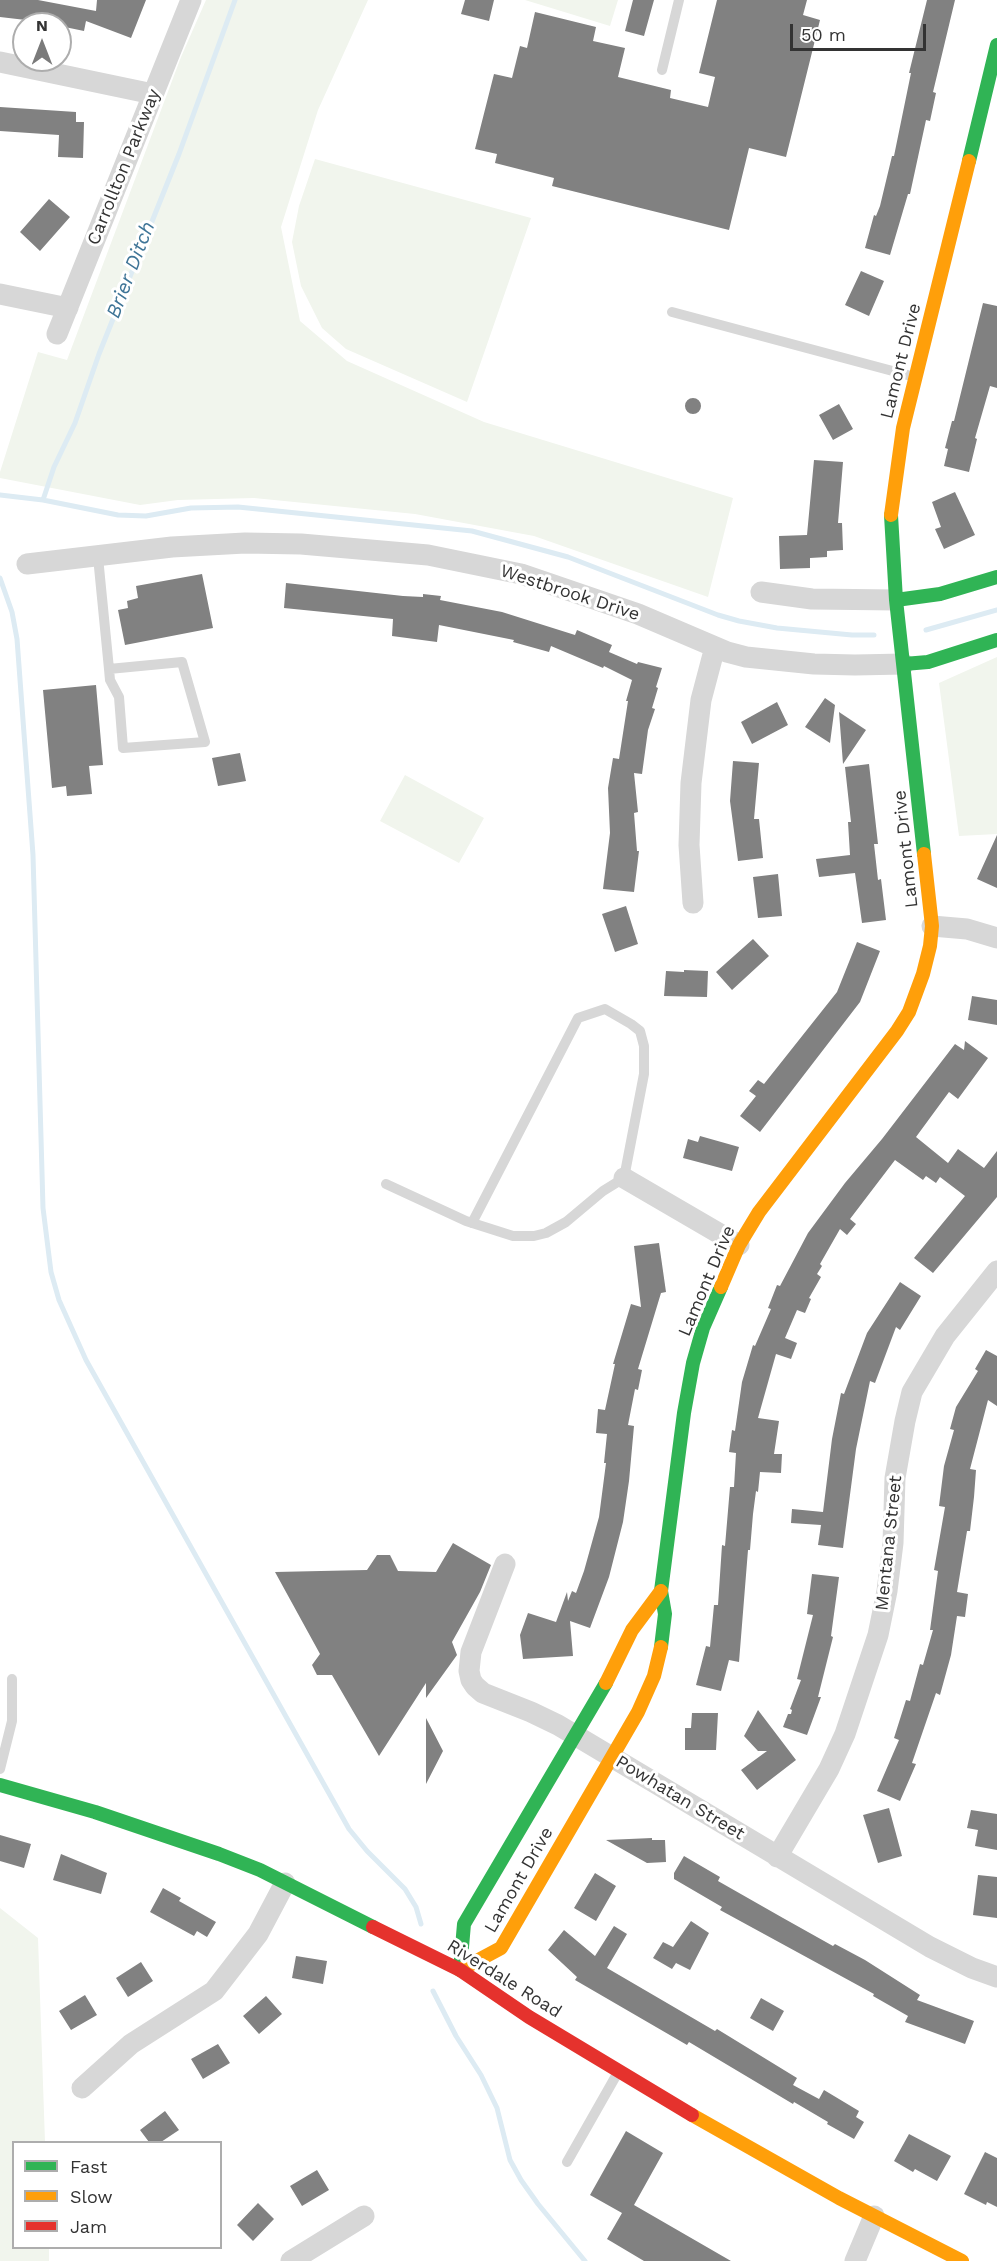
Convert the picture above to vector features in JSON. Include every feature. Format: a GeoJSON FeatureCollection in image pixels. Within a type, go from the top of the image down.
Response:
{"type":"FeatureCollection","features":[{"type":"Feature","properties":{"kind":"street","name":"Carrollton Parkway"},"geometry":{"type":"LineString","coordinates":[[57,334],[191,0]]}},
{"type":"Feature","properties":{"kind":"street","name":"Lamont Drive"},"geometry":{"type":"LineString","coordinates":[[460,1970],[501,1948],[638,1712],[654,1676],[663,1641],[665,1614],[661,1591],[693,1364],[703,1328],[739,1245],[759,1212],[876,1061],[903,1022],[923,974],[932,926],[896,600],[891,512],[903,428],[997,45]]}},
{"type":"Feature","properties":{"kind":"street"},"geometry":{"type":"LineString","coordinates":[[0,62],[153,94]]}},
{"type":"Feature","properties":{"kind":"street"},"geometry":{"type":"LineString","coordinates":[[0,294],[68,308]]}},
{"type":"Feature","properties":{"kind":"street","name":"Westbrook Drive"},"geometry":{"type":"LineString","coordinates":[[27,564],[172,547],[245,543],[301,544],[428,555],[521,574],[638,614],[715,647],[763,660],[855,665],[928,662],[954,656],[997,640]]}},
{"type":"Feature","properties":{"kind":"street"},"geometry":{"type":"LineString","coordinates":[[761,592],[812,599],[896,600],[940,594],[997,577]]}},
{"type":"Feature","properties":{"kind":"street"},"geometry":{"type":"LineString","coordinates":[[693,903],[689,845],[691,783],[701,700],[715,647]]}},
{"type":"Feature","properties":{"kind":"street"},"geometry":{"type":"LineString","coordinates":[[932,926],[966,929],[997,938]]}},
{"type":"Feature","properties":{"kind":"street"},"geometry":{"type":"LineString","coordinates":[[624,1178],[739,1245]]}},
{"type":"Feature","properties":{"kind":"street","name":"Mentana Street"},"geometry":{"type":"LineString","coordinates":[[777,1857],[829,1769],[845,1734],[878,1635],[888,1591],[893,1543],[895,1478],[912,1392],[945,1336],[997,1271]]}},
{"type":"Feature","properties":{"kind":"street","name":"Powhatan Street"},"geometry":{"type":"LineString","coordinates":[[505,1564],[471,1652],[469,1671],[471,1680],[483,1693],[531,1712],[575,1735],[930,1947],[972,1968],[997,1977]]}},
{"type":"Feature","properties":{"kind":"street","name":"Lamont Drive"},"geometry":{"type":"LineString","coordinates":[[460,1970],[464,1924],[615,1668],[632,1630],[661,1591]]}},
{"type":"Feature","properties":{"kind":"street","name":"Riverdale Road"},"geometry":{"type":"LineString","coordinates":[[0,1785],[95,1812],[260,1870],[460,1970],[529,2017],[619,2072],[874,2216],[962,2261]]}},
{"type":"Feature","properties":{"kind":"street"},"geometry":{"type":"LineString","coordinates":[[82,2088],[131,2044],[214,1991],[258,1934],[285,1883]]}},
{"type":"Feature","properties":{"kind":"street"},"geometry":{"type":"LineString","coordinates":[[291,2261],[364,2216]]}},
{"type":"Feature","properties":{"kind":"street"},"geometry":{"type":"LineString","coordinates":[[855,2261],[874,2216]]}},
{"type":"Feature","properties":{"kind":"lane"},"geometry":{"type":"LineString","coordinates":[[662,70],[680,0]]}},
{"type":"Feature","properties":{"kind":"lane"},"geometry":{"type":"LineString","coordinates":[[672,312],[915,377]]}},
{"type":"Feature","properties":{"kind":"lane"},"geometry":{"type":"LineString","coordinates":[[98,557],[110,680],[119,697],[123,748],[205,742],[182,662],[109,669]]}},
{"type":"Feature","properties":{"kind":"lane"},"geometry":{"type":"LineString","coordinates":[[386,1184],[472,1223],[513,1236],[534,1236],[546,1233],[566,1222],[603,1191],[624,1178],[642,1089],[645,1046],[639,1031],[632,1024],[605,1010],[578,1018],[472,1223]]}},
{"type":"Feature","properties":{"kind":"lane"},"geometry":{"type":"LineString","coordinates":[[0,1769],[12,1721],[12,1679]]}},
{"type":"Feature","properties":{"kind":"lane"},"geometry":{"type":"LineString","coordinates":[[567,2162],[619,2072]]}},
{"type":"Feature","properties":{"kind":"shaded area"},"geometry":{"type":"Polygon","coordinates":[[[206,0],[368,0],[318,110],[281,227],[300,321],[347,361],[484,422],[733,498],[708,597],[534,536],[415,514],[254,498],[178,500],[140,505],[0,478],[38,352],[67,360],[181,57],[206,0]]]}},
{"type":"Feature","properties":{"kind":"shaded area"},"geometry":{"type":"Polygon","coordinates":[[[525,0],[618,0],[610,26],[525,0]]]}},
{"type":"Feature","properties":{"kind":"shaded area"},"geometry":{"type":"Polygon","coordinates":[[[315,159],[531,218],[467,402],[346,349],[322,328],[301,286],[292,242],[299,206],[315,159]]]}},
{"type":"Feature","properties":{"kind":"shaded area"},"geometry":{"type":"Polygon","coordinates":[[[997,657],[997,834],[959,836],[939,683],[997,657]]]}},
{"type":"Feature","properties":{"kind":"shaded area"},"geometry":{"type":"Polygon","coordinates":[[[405,775],[484,818],[459,863],[380,821],[405,775]]]}},
{"type":"Feature","properties":{"kind":"shaded area"},"geometry":{"type":"Polygon","coordinates":[[[0,1908],[38,1938],[45,2141],[12,2141],[12,2249],[49,2249],[49,2261],[0,2261],[0,1908]]]}},
{"type":"Feature","properties":{"kind":"building"},"geometry":{"type":"Polygon","coordinates":[[[0,0],[38,0],[96,11],[97,0],[146,0],[131,38],[86,21],[84,31],[72,28],[72,12],[12,12],[12,18],[0,17],[0,0]]]}},
{"type":"Feature","properties":{"kind":"building"},"geometry":{"type":"Polygon","coordinates":[[[465,0],[494,0],[489,21],[461,14],[465,0]]]}},
{"type":"Feature","properties":{"kind":"building"},"geometry":{"type":"Polygon","coordinates":[[[633,0],[654,0],[644,36],[625,31],[633,0]]]}},
{"type":"Feature","properties":{"kind":"building"},"geometry":{"type":"Polygon","coordinates":[[[717,0],[807,0],[803,15],[820,20],[786,157],[749,148],[729,230],[552,186],[554,178],[495,163],[497,154],[475,149],[494,74],[512,78],[520,46],[527,48],[535,12],[596,27],[593,41],[625,48],[618,77],[671,90],[670,98],[708,107],[715,77],[699,73],[717,0]]]}},
{"type":"Feature","properties":{"kind":"building"},"geometry":{"type":"Polygon","coordinates":[[[927,0],[955,0],[933,92],[936,93],[930,121],[926,120],[910,194],[908,194],[890,255],[865,248],[874,215],[876,216],[880,206],[892,156],[894,156],[911,73],[909,73],[927,0]]]}},
{"type":"Feature","properties":{"kind":"building"},"geometry":{"type":"Polygon","coordinates":[[[0,107],[76,112],[76,122],[84,122],[83,158],[58,157],[59,135],[0,131],[0,107]]]}},
{"type":"Feature","properties":{"kind":"building"},"geometry":{"type":"Polygon","coordinates":[[[49,199],[70,217],[40,251],[20,232],[49,199]]]}},
{"type":"Feature","properties":{"kind":"building"},"geometry":{"type":"Polygon","coordinates":[[[861,271],[884,281],[869,316],[845,305],[861,271]]]}},
{"type":"Feature","properties":{"kind":"building"},"geometry":{"type":"Polygon","coordinates":[[[983,303],[997,306],[997,388],[990,386],[975,438],[977,439],[969,472],[944,466],[948,449],[945,448],[952,421],[954,421],[983,303]]]}},
{"type":"Feature","properties":{"kind":"building"},"geometry":{"type":"Polygon","coordinates":[[[693,398],[699,400],[701,406],[699,412],[693,414],[687,412],[685,406],[687,400],[693,398]]]}},
{"type":"Feature","properties":{"kind":"building"},"geometry":{"type":"Polygon","coordinates":[[[839,404],[853,429],[833,440],[819,415],[839,404]]]}},
{"type":"Feature","properties":{"kind":"building"},"geometry":{"type":"Polygon","coordinates":[[[814,460],[843,462],[838,523],[842,523],[843,550],[827,551],[827,557],[810,558],[810,568],[780,569],[779,536],[807,535],[814,460]]]}},
{"type":"Feature","properties":{"kind":"building"},"geometry":{"type":"Polygon","coordinates":[[[955,492],[975,535],[944,549],[935,529],[941,527],[932,502],[955,492]]]}},
{"type":"Feature","properties":{"kind":"building"},"geometry":{"type":"Polygon","coordinates":[[[202,574],[213,628],[125,645],[118,610],[128,608],[127,601],[138,598],[136,586],[202,574]]]}},
{"type":"Feature","properties":{"kind":"building"},"geometry":{"type":"Polygon","coordinates":[[[286,583],[403,596],[423,597],[423,594],[441,596],[440,600],[502,612],[575,635],[577,630],[612,645],[609,652],[637,664],[638,662],[662,668],[652,708],[655,709],[648,730],[642,774],[634,773],[638,812],[634,813],[637,851],[639,851],[634,892],[603,889],[610,833],[608,788],[613,758],[619,759],[628,701],[626,701],[632,680],[604,666],[603,668],[551,646],[549,652],[513,642],[514,640],[439,625],[437,642],[392,636],[393,619],[284,608],[286,583]]]}},
{"type":"Feature","properties":{"kind":"building"},"geometry":{"type":"Polygon","coordinates":[[[96,685],[103,765],[89,766],[92,794],[67,796],[66,786],[52,788],[43,690],[96,685]]]}},
{"type":"Feature","properties":{"kind":"building"},"geometry":{"type":"Polygon","coordinates":[[[825,698],[835,705],[830,743],[805,727],[825,698]]]}},
{"type":"Feature","properties":{"kind":"building"},"geometry":{"type":"Polygon","coordinates":[[[777,702],[788,725],[752,744],[741,722],[777,702]]]}},
{"type":"Feature","properties":{"kind":"building"},"geometry":{"type":"Polygon","coordinates":[[[839,712],[866,730],[843,764],[839,712]]]}},
{"type":"Feature","properties":{"kind":"building"},"geometry":{"type":"Polygon","coordinates":[[[240,753],[246,781],[218,786],[212,758],[240,753]]]}},
{"type":"Feature","properties":{"kind":"building"},"geometry":{"type":"Polygon","coordinates":[[[733,761],[759,763],[754,819],[759,819],[763,858],[738,861],[730,801],[733,761]]]}},
{"type":"Feature","properties":{"kind":"building"},"geometry":{"type":"Polygon","coordinates":[[[869,764],[878,844],[874,844],[886,920],[862,923],[855,873],[819,877],[816,859],[850,855],[848,822],[851,822],[845,767],[869,764]]]}},
{"type":"Feature","properties":{"kind":"building"},"geometry":{"type":"Polygon","coordinates":[[[997,835],[997,888],[977,879],[997,835]]]}},
{"type":"Feature","properties":{"kind":"building"},"geometry":{"type":"Polygon","coordinates":[[[778,874],[782,916],[758,918],[753,877],[778,874]]]}},
{"type":"Feature","properties":{"kind":"building"},"geometry":{"type":"Polygon","coordinates":[[[626,906],[638,944],[615,952],[602,914],[626,906]]]}},
{"type":"Feature","properties":{"kind":"building"},"geometry":{"type":"Polygon","coordinates":[[[753,939],[769,956],[732,990],[716,972],[753,939]]]}},
{"type":"Feature","properties":{"kind":"building"},"geometry":{"type":"Polygon","coordinates":[[[857,942],[880,951],[860,1002],[760,1132],[740,1116],[756,1096],[749,1091],[758,1080],[764,1084],[837,992],[857,942]]]}},
{"type":"Feature","properties":{"kind":"building"},"geometry":{"type":"Polygon","coordinates":[[[684,970],[708,971],[707,997],[664,996],[666,971],[684,972],[684,970]]]}},
{"type":"Feature","properties":{"kind":"building"},"geometry":{"type":"Polygon","coordinates":[[[972,996],[997,1000],[997,1025],[968,1020],[972,996]]]}},
{"type":"Feature","properties":{"kind":"building"},"geometry":{"type":"Polygon","coordinates":[[[965,1041],[988,1058],[958,1099],[949,1092],[916,1137],[948,1163],[958,1149],[984,1168],[997,1151],[997,1197],[933,1273],[914,1258],[965,1196],[940,1177],[936,1183],[926,1176],[923,1180],[895,1160],[850,1219],[856,1224],[847,1235],[840,1229],[820,1264],[822,1266],[817,1274],[821,1277],[809,1298],[811,1299],[805,1313],[797,1310],[785,1338],[797,1343],[791,1359],[776,1354],[758,1418],[779,1421],[774,1454],[782,1454],[781,1473],[760,1472],[750,1550],[748,1550],[739,1662],[729,1660],[721,1691],[696,1685],[706,1646],[710,1647],[714,1605],[718,1605],[722,1545],[725,1546],[730,1487],[734,1487],[736,1453],[729,1452],[732,1430],[735,1431],[742,1382],[753,1345],[755,1346],[771,1309],[768,1308],[777,1285],[780,1286],[808,1233],[845,1183],[955,1044],[964,1050],[965,1041]]]}},
{"type":"Feature","properties":{"kind":"building"},"geometry":{"type":"Polygon","coordinates":[[[700,1136],[739,1147],[732,1171],[683,1158],[688,1139],[698,1142],[700,1136]]]}},
{"type":"Feature","properties":{"kind":"building"},"geometry":{"type":"Polygon","coordinates":[[[659,1243],[666,1292],[661,1293],[638,1369],[642,1370],[638,1390],[635,1389],[628,1425],[634,1426],[629,1481],[623,1522],[609,1577],[590,1628],[570,1621],[573,1656],[523,1659],[520,1635],[528,1613],[556,1622],[567,1592],[568,1601],[572,1591],[576,1593],[584,1571],[599,1517],[606,1463],[604,1463],[607,1434],[596,1433],[598,1409],[605,1410],[615,1364],[613,1364],[631,1304],[641,1307],[634,1246],[659,1243]]]}},
{"type":"Feature","properties":{"kind":"building"},"geometry":{"type":"Polygon","coordinates":[[[900,1282],[921,1296],[900,1330],[896,1327],[875,1383],[870,1381],[856,1449],[843,1548],[818,1545],[821,1525],[791,1523],[792,1509],[823,1512],[832,1439],[841,1393],[844,1394],[867,1333],[900,1282]]]}},
{"type":"Feature","properties":{"kind":"building"},"geometry":{"type":"Polygon","coordinates":[[[986,1350],[997,1356],[997,1406],[988,1400],[970,1469],[976,1470],[974,1497],[970,1531],[967,1531],[957,1592],[968,1594],[965,1617],[957,1616],[951,1655],[940,1695],[936,1693],[912,1763],[916,1764],[900,1801],[877,1791],[899,1740],[894,1738],[906,1700],[910,1701],[920,1664],[923,1665],[933,1630],[930,1630],[938,1571],[934,1570],[945,1507],[939,1506],[944,1466],[954,1430],[950,1429],[956,1407],[978,1371],[975,1369],[986,1350]]]}},
{"type":"Feature","properties":{"kind":"building"},"geometry":{"type":"Polygon","coordinates":[[[453,1543],[491,1565],[480,1592],[452,1642],[457,1655],[426,1698],[426,1683],[379,1756],[332,1675],[317,1675],[312,1665],[320,1654],[275,1572],[367,1570],[377,1555],[390,1555],[398,1571],[436,1572],[453,1543]]]}},
{"type":"Feature","properties":{"kind":"building"},"geometry":{"type":"Polygon","coordinates":[[[812,1574],[839,1577],[831,1636],[833,1637],[818,1697],[821,1697],[807,1735],[783,1727],[788,1714],[791,1714],[790,1709],[801,1680],[797,1679],[813,1615],[807,1614],[812,1574]]]}},
{"type":"Feature","properties":{"kind":"building"},"geometry":{"type":"Polygon","coordinates":[[[758,1710],[796,1760],[757,1790],[741,1770],[767,1751],[758,1751],[744,1736],[758,1710]]]}},
{"type":"Feature","properties":{"kind":"building"},"geometry":{"type":"Polygon","coordinates":[[[692,1713],[718,1713],[716,1750],[685,1750],[685,1728],[691,1728],[692,1713]]]}},
{"type":"Feature","properties":{"kind":"building"},"geometry":{"type":"Polygon","coordinates":[[[426,1718],[443,1751],[426,1784],[426,1718]]]}},
{"type":"Feature","properties":{"kind":"building"},"geometry":{"type":"Polygon","coordinates":[[[889,1808],[902,1856],[878,1863],[863,1815],[889,1808]]]}},
{"type":"Feature","properties":{"kind":"building"},"geometry":{"type":"Polygon","coordinates":[[[971,1810],[997,1814],[997,1850],[975,1846],[978,1830],[967,1828],[971,1810]]]}},
{"type":"Feature","properties":{"kind":"building"},"geometry":{"type":"Polygon","coordinates":[[[0,1835],[31,1844],[24,1868],[0,1861],[0,1835]]]}},
{"type":"Feature","properties":{"kind":"building"},"geometry":{"type":"Polygon","coordinates":[[[652,1838],[652,1840],[665,1840],[666,1862],[647,1863],[606,1840],[652,1838]]]}},
{"type":"Feature","properties":{"kind":"building"},"geometry":{"type":"Polygon","coordinates":[[[61,1854],[107,1873],[101,1894],[53,1880],[61,1854]]]}},
{"type":"Feature","properties":{"kind":"building"},"geometry":{"type":"Polygon","coordinates":[[[684,1856],[720,1877],[718,1881],[833,1946],[835,1944],[865,1960],[920,1995],[917,2000],[974,2021],[965,2044],[905,2022],[908,2016],[873,1996],[874,1994],[720,1910],[722,1907],[674,1879],[674,1873],[684,1856]]]}},
{"type":"Feature","properties":{"kind":"building"},"geometry":{"type":"Polygon","coordinates":[[[595,1873],[616,1886],[596,1921],[574,1908],[595,1873]]]}},
{"type":"Feature","properties":{"kind":"building"},"geometry":{"type":"Polygon","coordinates":[[[978,1875],[997,1877],[997,1918],[973,1915],[978,1875]]]}},
{"type":"Feature","properties":{"kind":"building"},"geometry":{"type":"Polygon","coordinates":[[[163,1888],[181,1898],[179,1901],[216,1922],[207,1937],[197,1931],[194,1936],[150,1912],[163,1888]]]}},
{"type":"Feature","properties":{"kind":"building"},"geometry":{"type":"Polygon","coordinates":[[[691,1921],[709,1933],[690,1970],[676,1963],[672,1969],[653,1958],[663,1942],[673,1947],[691,1921]]]}},
{"type":"Feature","properties":{"kind":"building"},"geometry":{"type":"Polygon","coordinates":[[[614,1926],[627,1934],[607,1968],[715,2031],[717,2029],[797,2078],[793,2085],[819,2099],[824,2090],[859,2111],[856,2117],[864,2122],[854,2139],[689,2042],[687,2045],[575,1980],[577,1977],[548,1950],[564,1930],[595,1956],[614,1926]]]}},
{"type":"Feature","properties":{"kind":"building"},"geometry":{"type":"Polygon","coordinates":[[[296,1956],[327,1961],[323,1984],[292,1978],[296,1956]]]}},
{"type":"Feature","properties":{"kind":"building"},"geometry":{"type":"Polygon","coordinates":[[[141,1962],[153,1981],[128,1997],[116,1978],[141,1962]]]}},
{"type":"Feature","properties":{"kind":"building"},"geometry":{"type":"Polygon","coordinates":[[[85,1995],[97,2015],[71,2030],[59,2011],[85,1995]]]}},
{"type":"Feature","properties":{"kind":"building"},"geometry":{"type":"Polygon","coordinates":[[[266,1996],[282,2014],[259,2034],[243,2016],[266,1996]]]}},
{"type":"Feature","properties":{"kind":"building"},"geometry":{"type":"Polygon","coordinates":[[[761,1998],[784,2011],[773,2031],[750,2018],[761,1998]]]}},
{"type":"Feature","properties":{"kind":"building"},"geometry":{"type":"Polygon","coordinates":[[[218,2044],[230,2063],[203,2079],[191,2059],[218,2044]]]}},
{"type":"Feature","properties":{"kind":"building"},"geometry":{"type":"Polygon","coordinates":[[[165,2111],[179,2130],[162,2141],[148,2141],[140,2130],[165,2111]]]}},
{"type":"Feature","properties":{"kind":"building"},"geometry":{"type":"Polygon","coordinates":[[[626,2131],[663,2153],[634,2205],[731,2261],[644,2261],[607,2239],[622,2213],[590,2195],[626,2131]]]}},
{"type":"Feature","properties":{"kind":"building"},"geometry":{"type":"Polygon","coordinates":[[[909,2134],[951,2156],[937,2181],[915,2169],[913,2172],[894,2161],[909,2134]]]}},
{"type":"Feature","properties":{"kind":"building"},"geometry":{"type":"Polygon","coordinates":[[[985,2152],[997,2158],[997,2207],[987,2202],[986,2205],[964,2194],[985,2152]]]}},
{"type":"Feature","properties":{"kind":"building"},"geometry":{"type":"Polygon","coordinates":[[[317,2170],[329,2190],[302,2206],[290,2186],[317,2170]]]}},
{"type":"Feature","properties":{"kind":"building"},"geometry":{"type":"Polygon","coordinates":[[[258,2203],[274,2219],[253,2241],[237,2225],[258,2203]]]}},
{"type":"Feature","properties":{"kind":"waterway","name":"Brier Ditch"},"geometry":{"type":"LineString","coordinates":[[0,495],[43,500],[54,467],[75,423],[99,354],[179,154],[235,0]]}},
{"type":"Feature","properties":{"kind":"waterway"},"geometry":{"type":"LineString","coordinates":[[43,500],[118,515],[146,516],[191,508],[238,507],[472,531],[568,557],[739,621],[777,628],[874,635]]}},
{"type":"Feature","properties":{"kind":"waterway"},"geometry":{"type":"LineString","coordinates":[[0,578],[12,612],[17,639],[33,855],[43,1208],[51,1272],[59,1300],[86,1360],[349,1829],[367,1851],[405,1889],[416,1907],[421,1924]]}},
{"type":"Feature","properties":{"kind":"waterway"},"geometry":{"type":"LineString","coordinates":[[926,630],[997,610]]}},
{"type":"Feature","properties":{"kind":"waterway"},"geometry":{"type":"LineString","coordinates":[[433,1991],[497,2108],[510,2160],[521,2180],[585,2261]]}},
{"type":"Feature","properties":{"kind":"traffic: fast"},"geometry":{"type":"LineString","coordinates":[[969,161],[997,45]]}},
{"type":"Feature","properties":{"kind":"traffic: fast"},"geometry":{"type":"LineString","coordinates":[[891,515],[896,600],[924,854]]}},
{"type":"Feature","properties":{"kind":"traffic: fast"},"geometry":{"type":"LineString","coordinates":[[896,600],[940,594],[997,577]]}},
{"type":"Feature","properties":{"kind":"traffic: fast"},"geometry":{"type":"LineString","coordinates":[[904,664],[928,662],[997,640]]}},
{"type":"Feature","properties":{"kind":"traffic: fast"},"geometry":{"type":"LineString","coordinates":[[661,1647],[665,1614],[661,1591],[684,1413],[693,1363],[703,1328],[721,1287]]}},
{"type":"Feature","properties":{"kind":"traffic: fast"},"geometry":{"type":"LineString","coordinates":[[460,1970],[464,1924],[606,1683]]}},
{"type":"Feature","properties":{"kind":"traffic: fast"},"geometry":{"type":"LineString","coordinates":[[0,1785],[95,1812],[219,1854],[260,1870],[373,1927]]}},
{"type":"Feature","properties":{"kind":"traffic: slow"},"geometry":{"type":"LineString","coordinates":[[891,515],[903,428],[969,161]]}},
{"type":"Feature","properties":{"kind":"traffic: slow"},"geometry":{"type":"LineString","coordinates":[[721,1287],[739,1245],[759,1212],[897,1031],[909,1012],[923,974],[932,926],[924,854]]}},
{"type":"Feature","properties":{"kind":"traffic: slow"},"geometry":{"type":"LineString","coordinates":[[606,1683],[632,1630],[661,1591]]}},
{"type":"Feature","properties":{"kind":"traffic: slow"},"geometry":{"type":"LineString","coordinates":[[460,1970],[501,1948],[638,1712],[654,1676],[661,1647]]}},
{"type":"Feature","properties":{"kind":"traffic: slow"},"geometry":{"type":"LineString","coordinates":[[692,2115],[839,2198],[962,2261]]}},
{"type":"Feature","properties":{"kind":"traffic: jam"},"geometry":{"type":"LineString","coordinates":[[373,1927],[460,1970],[529,2017],[692,2115]]}}]}
